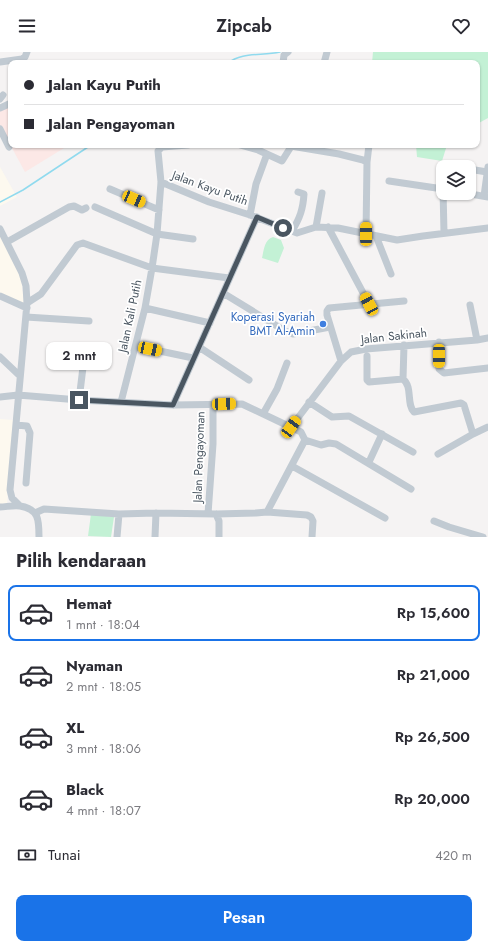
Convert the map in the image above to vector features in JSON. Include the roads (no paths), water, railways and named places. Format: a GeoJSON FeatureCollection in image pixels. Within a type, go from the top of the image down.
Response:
{"type":"FeatureCollection","features":[{"type":"Feature","properties":{"kind":"street"},"geometry":{"type":"LineString","coordinates":[[15,60],[22,59],[25,57],[27,52]]}},
{"type":"Feature","properties":{"kind":"street"},"geometry":{"type":"LineString","coordinates":[[283,60],[284,55],[288,52]]}},
{"type":"Feature","properties":{"kind":"street"},"geometry":{"type":"LineString","coordinates":[[0,129],[8,145]]}},
{"type":"Feature","properties":{"kind":"street"},"geometry":{"type":"LineString","coordinates":[[161,182],[157,153],[159,149],[162,148]]}},
{"type":"Feature","properties":{"kind":"street"},"geometry":{"type":"LineString","coordinates":[[260,148],[267,154],[282,161],[290,148]]}},
{"type":"Feature","properties":{"kind":"street"},"geometry":{"type":"LineString","coordinates":[[308,148],[339,154],[367,162]]}},
{"type":"Feature","properties":{"kind":"street"},"geometry":{"type":"LineString","coordinates":[[366,234],[367,162],[369,148]]}},
{"type":"Feature","properties":{"kind":"street"},"geometry":{"type":"LineString","coordinates":[[173,405],[223,293],[253,216],[256,184],[267,154]]}},
{"type":"Feature","properties":{"kind":"street"},"geometry":{"type":"LineString","coordinates":[[476,169],[487,169],[486,197],[476,195]]}},
{"type":"Feature","properties":{"kind":"street"},"geometry":{"type":"LineString","coordinates":[[389,181],[436,188]]}},
{"type":"Feature","properties":{"kind":"street","name":"Jalan Kayu Putih"},"geometry":{"type":"LineString","coordinates":[[157,234],[161,182],[209,202],[253,216],[292,231],[301,232],[316,227],[328,227],[397,240],[488,228]]}},
{"type":"Feature","properties":{"kind":"street"},"geometry":{"type":"LineString","coordinates":[[110,189],[159,210]]}},
{"type":"Feature","properties":{"kind":"street"},"geometry":{"type":"LineString","coordinates":[[292,231],[302,213],[304,194],[298,192]]}},
{"type":"Feature","properties":{"kind":"street"},"geometry":{"type":"LineString","coordinates":[[316,227],[322,193]]}},
{"type":"Feature","properties":{"kind":"street"},"geometry":{"type":"LineString","coordinates":[[443,200],[444,233]]}},
{"type":"Feature","properties":{"kind":"street"},"geometry":{"type":"LineString","coordinates":[[7,242],[69,207],[74,206],[82,210],[86,208]]}},
{"type":"Feature","properties":{"kind":"street"},"geometry":{"type":"LineString","coordinates":[[95,207],[157,234],[193,239]]}},
{"type":"Feature","properties":{"kind":"street"},"geometry":{"type":"LineString","coordinates":[[328,227],[369,304]]}},
{"type":"Feature","properties":{"kind":"street"},"geometry":{"type":"LineString","coordinates":[[0,229],[22,273],[26,286],[27,305],[10,490],[12,498],[19,506]]}},
{"type":"Feature","properties":{"kind":"street","name":"Jalan Kali Putih"},"geometry":{"type":"LineString","coordinates":[[121,402],[136,346],[152,268],[157,234]]}},
{"type":"Feature","properties":{"kind":"street"},"geometry":{"type":"LineString","coordinates":[[376,236],[390,274]]}},
{"type":"Feature","properties":{"kind":"street"},"geometry":{"type":"LineString","coordinates":[[27,305],[41,294],[77,245],[83,243],[152,268],[229,278]]}},
{"type":"Feature","properties":{"kind":"street"},"geometry":{"type":"LineString","coordinates":[[223,293],[285,331],[293,334],[330,327]]}},
{"type":"Feature","properties":{"kind":"street"},"geometry":{"type":"LineString","coordinates":[[0,296],[27,305]]}},
{"type":"Feature","properties":{"kind":"street"},"geometry":{"type":"LineString","coordinates":[[341,361],[327,315],[329,308],[404,301]]}},
{"type":"Feature","properties":{"kind":"street"},"geometry":{"type":"LineString","coordinates":[[470,305],[477,340]]}},
{"type":"Feature","properties":{"kind":"street"},"geometry":{"type":"LineString","coordinates":[[144,308],[210,323]]}},
{"type":"Feature","properties":{"kind":"street"},"geometry":{"type":"LineString","coordinates":[[26,317],[89,321]]}},
{"type":"Feature","properties":{"kind":"street","name":"Jalan Sakinah"},"geometry":{"type":"LineString","coordinates":[[291,427],[341,361],[351,352],[404,345],[488,338]]}},
{"type":"Feature","properties":{"kind":"street"},"geometry":{"type":"LineString","coordinates":[[439,342],[439,369],[444,373],[488,368]]}},
{"type":"Feature","properties":{"kind":"street"},"geometry":{"type":"LineString","coordinates":[[404,345],[403,379],[408,386],[411,410],[414,412],[461,403],[464,405],[473,434]]}},
{"type":"Feature","properties":{"kind":"street"},"geometry":{"type":"LineString","coordinates":[[136,346],[193,358]]}},
{"type":"Feature","properties":{"kind":"street"},"geometry":{"type":"LineString","coordinates":[[199,347],[249,380]]}},
{"type":"Feature","properties":{"kind":"street"},"geometry":{"type":"LineString","coordinates":[[367,356],[367,380],[369,382],[403,379]]}},
{"type":"Feature","properties":{"kind":"street"},"geometry":{"type":"LineString","coordinates":[[0,357],[20,376]]}},
{"type":"Feature","properties":{"kind":"street"},"geometry":{"type":"LineString","coordinates":[[79,400],[84,359]]}},
{"type":"Feature","properties":{"kind":"street"},"geometry":{"type":"LineString","coordinates":[[263,414],[277,389],[287,364]]}},
{"type":"Feature","properties":{"kind":"street","name":"Jalan Pengayoman"},"geometry":{"type":"LineString","coordinates":[[0,397],[18,395],[173,405],[212,404],[213,444],[208,514]]}},
{"type":"Feature","properties":{"kind":"street"},"geometry":{"type":"LineString","coordinates":[[309,402],[332,417],[349,416],[413,452]]}},
{"type":"Feature","properties":{"kind":"street"},"geometry":{"type":"LineString","coordinates":[[212,404],[242,404],[301,432],[306,440],[321,445],[329,443],[336,444],[412,489]]}},
{"type":"Feature","properties":{"kind":"street"},"geometry":{"type":"LineString","coordinates":[[12,475],[26,479],[29,429],[26,426],[16,425]]}},
{"type":"Feature","properties":{"kind":"street"},"geometry":{"type":"LineString","coordinates":[[438,454],[488,427]]}},
{"type":"Feature","properties":{"kind":"street"},"geometry":{"type":"LineString","coordinates":[[368,462],[382,434]]}},
{"type":"Feature","properties":{"kind":"street"},"geometry":{"type":"LineString","coordinates":[[267,512],[306,440]]}},
{"type":"Feature","properties":{"kind":"street"},"geometry":{"type":"LineString","coordinates":[[292,466],[385,518]]}},
{"type":"Feature","properties":{"kind":"street"},"geometry":{"type":"LineString","coordinates":[[0,507],[19,506],[36,513],[39,523],[39,537]]}},
{"type":"Feature","properties":{"kind":"street"},"geometry":{"type":"LineString","coordinates":[[36,513],[44,509],[119,514],[216,514],[267,512],[306,515],[311,517],[313,521],[312,537]]}},
{"type":"Feature","properties":{"kind":"street"},"geometry":{"type":"LineString","coordinates":[[155,537],[156,513]]}},
{"type":"Feature","properties":{"kind":"street"},"geometry":{"type":"LineString","coordinates":[[117,537],[119,514]]}},
{"type":"Feature","properties":{"kind":"street"},"geometry":{"type":"LineString","coordinates":[[216,514],[219,521],[219,537]]}},
{"type":"Feature","properties":{"kind":"street"},"geometry":{"type":"LineString","coordinates":[[434,521],[455,529],[484,537]]}},
{"type":"Feature","properties":{"kind":"waterway"},"geometry":{"type":"LineString","coordinates":[[233,60],[239,57],[280,52]]}},
{"type":"Feature","properties":{"kind":"waterway"},"geometry":{"type":"LineString","coordinates":[[0,202],[23,190],[86,148]]}},
{"type":"Feature","properties":{"kind":"place","name":"Koperasi Syariah BMT Al-Amin"},"geometry":{"type":"Point","coordinates":[323,324]}}]}
